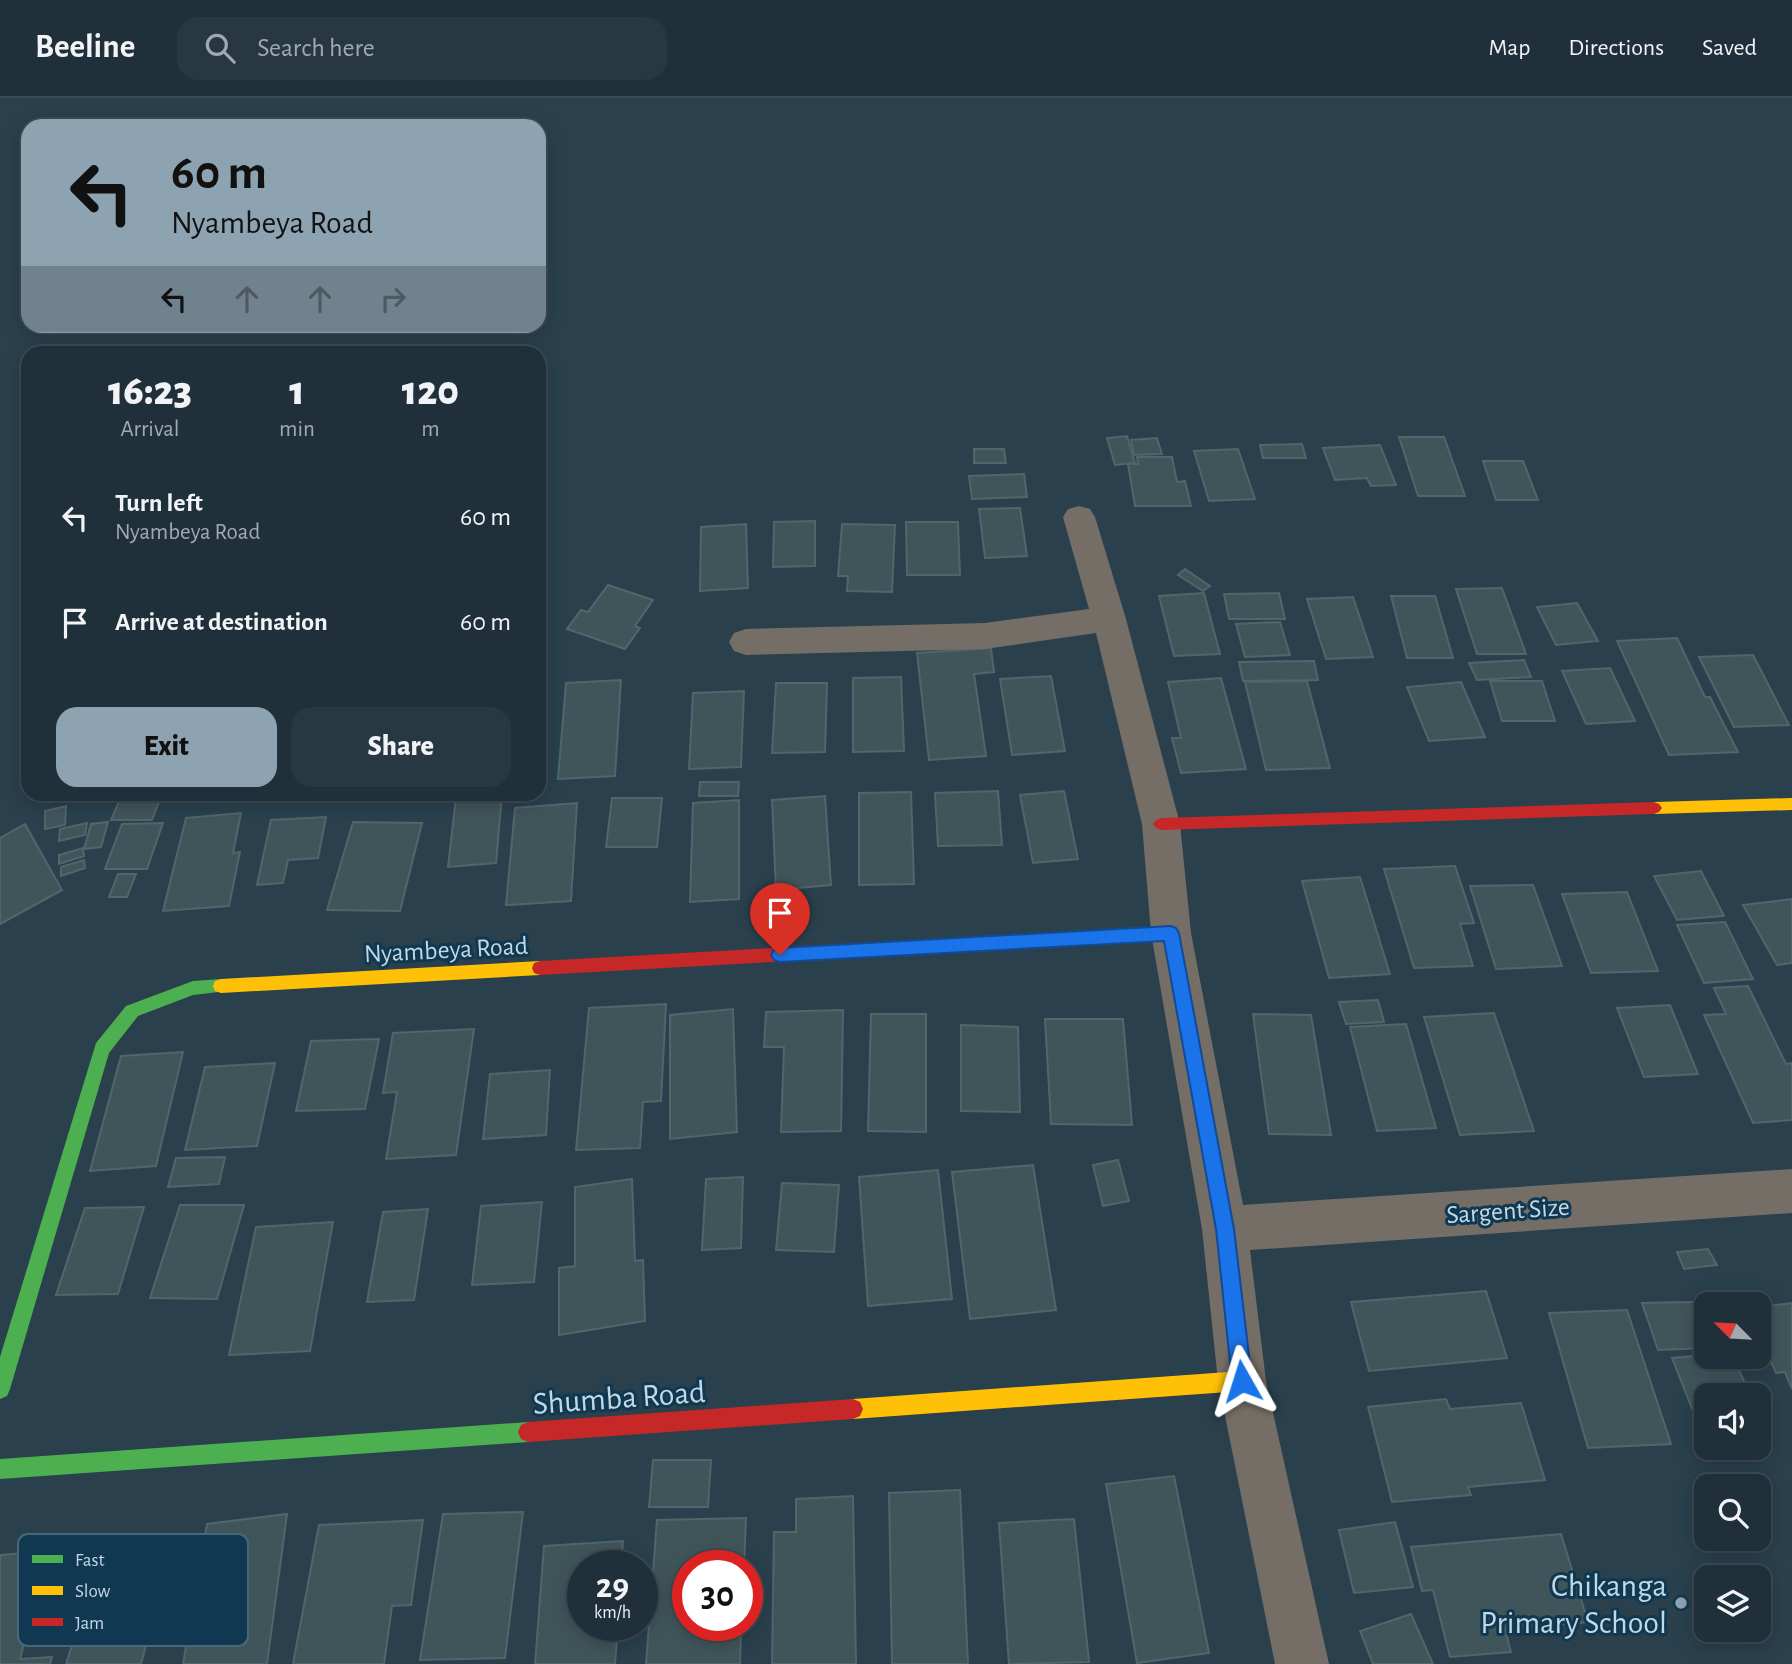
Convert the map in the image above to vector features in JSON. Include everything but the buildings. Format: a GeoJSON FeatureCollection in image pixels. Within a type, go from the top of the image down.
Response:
{"type":"FeatureCollection","features":[{"type":"Feature","properties":{"kind":"street"},"geometry":{"type":"LineString","coordinates":[[1079,517],[1109,620],[1161,824],[1171,933],[1225,1229],[1242,1381],[1302,1664]]}},
{"type":"Feature","properties":{"kind":"street"},"geometry":{"type":"LineString","coordinates":[[746,642],[985,636],[1109,620]]}},
{"type":"Feature","properties":{"kind":"street"},"geometry":{"type":"LineString","coordinates":[[1161,824],[1792,804]]}},
{"type":"Feature","properties":{"kind":"street","name":"Nyambeya Road"},"geometry":{"type":"LineString","coordinates":[[0,1389],[102,1049],[132,1011],[193,988],[1171,933]]}},
{"type":"Feature","properties":{"kind":"street","name":"Sargent Size"},"geometry":{"type":"LineString","coordinates":[[1225,1229],[1792,1191]]}},
{"type":"Feature","properties":{"kind":"street","name":"Shumba Road"},"geometry":{"type":"LineString","coordinates":[[0,1469],[1242,1381]]}},
{"type":"Feature","properties":{"kind":"traffic: fast"},"geometry":{"type":"LineString","coordinates":[[1024,941],[1171,933]]}},
{"type":"Feature","properties":{"kind":"traffic: fast"},"geometry":{"type":"LineString","coordinates":[[0,1389],[102,1049],[132,1011],[193,988],[221,986]]}},
{"type":"Feature","properties":{"kind":"traffic: fast"},"geometry":{"type":"LineString","coordinates":[[0,1469],[528,1432]]}},
{"type":"Feature","properties":{"kind":"traffic: slow"},"geometry":{"type":"LineString","coordinates":[[1654,808],[1792,804]]}},
{"type":"Feature","properties":{"kind":"traffic: slow"},"geometry":{"type":"LineString","coordinates":[[221,986],[540,968]]}},
{"type":"Feature","properties":{"kind":"traffic: slow"},"geometry":{"type":"LineString","coordinates":[[853,1409],[1242,1381]]}},
{"type":"Feature","properties":{"kind":"traffic: jam"},"geometry":{"type":"LineString","coordinates":[[1161,824],[1654,808]]}},
{"type":"Feature","properties":{"kind":"traffic: jam"},"geometry":{"type":"LineString","coordinates":[[540,968],[1024,941]]}},
{"type":"Feature","properties":{"kind":"traffic: jam"},"geometry":{"type":"LineString","coordinates":[[528,1432],[853,1409]]}},
{"type":"Feature","properties":{"kind":"place","name":"Chikanga Primary School"},"geometry":{"type":"Point","coordinates":[1681,1603]}},
{"type":"Feature","properties":{"kind":"route"},"geometry":{"type":"LineString","coordinates":[[780,955],[1171,933],[1225,1229],[1242,1381]]}}]}
